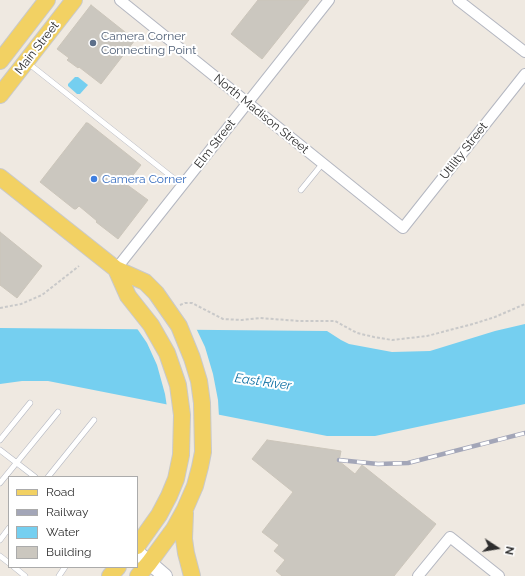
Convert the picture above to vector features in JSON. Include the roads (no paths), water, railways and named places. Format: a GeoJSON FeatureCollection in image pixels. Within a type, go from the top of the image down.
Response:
{"type":"FeatureCollection","features":[{"type":"Feature","properties":{"kind":"main road","name":"Main Street"},"geometry":{"type":"LineString","coordinates":[[0,61],[47,0]]}},
{"type":"Feature","properties":{"kind":"main road","name":"Main Street"},"geometry":{"type":"LineString","coordinates":[[0,95],[74,0]]}},
{"type":"Feature","properties":{"kind":"main road"},"geometry":{"type":"LineString","coordinates":[[2,177],[116,269],[145,282],[156,293],[179,326],[192,358],[199,381],[202,403],[203,424],[200,467],[185,510],[174,529],[138,576]]}},
{"type":"Feature","properties":{"kind":"main road"},"geometry":{"type":"LineString","coordinates":[[116,269],[128,296],[151,325],[167,353],[178,385],[182,423],[181,455],[174,484],[159,515],[138,545]]}},
{"type":"Feature","properties":{"kind":"main road"},"geometry":{"type":"LineString","coordinates":[[185,510],[184,539],[192,576]]}},
{"type":"Feature","properties":{"kind":"main road"},"geometry":{"type":"LineString","coordinates":[[110,576],[117,568]]}},
{"type":"Feature","properties":{"kind":"street","name":"North Madison Street"},"geometry":{"type":"LineString","coordinates":[[120,0],[403,228]]}},
{"type":"Feature","properties":{"kind":"street","name":"Elm Street"},"geometry":{"type":"LineString","coordinates":[[116,269],[328,0]]}},
{"type":"Feature","properties":{"kind":"street"},"geometry":{"type":"LineString","coordinates":[[458,0],[525,52]]}},
{"type":"Feature","properties":{"kind":"street","name":"Utility Street"},"geometry":{"type":"LineString","coordinates":[[403,228],[525,74]]}},
{"type":"Feature","properties":{"kind":"street"},"geometry":{"type":"LineString","coordinates":[[418,576],[450,538],[500,576]]}},
{"type":"Feature","properties":{"kind":"street"},"geometry":{"type":"LineString","coordinates":[[138,553],[165,576]]}},
{"type":"Feature","properties":{"kind":"lane"},"geometry":{"type":"LineString","coordinates":[[26,62],[182,185]]}},
{"type":"Feature","properties":{"kind":"lane"},"geometry":{"type":"LineString","coordinates":[[301,190],[323,163]]}},
{"type":"Feature","properties":{"kind":"lane"},"geometry":{"type":"LineString","coordinates":[[0,440],[30,403]]}},
{"type":"Feature","properties":{"kind":"lane"},"geometry":{"type":"LineString","coordinates":[[0,483],[58,412]]}},
{"type":"Feature","properties":{"kind":"lane"},"geometry":{"type":"LineString","coordinates":[[49,476],[94,420]]}},
{"type":"Feature","properties":{"kind":"lane"},"geometry":{"type":"LineString","coordinates":[[0,450],[34,476]]}},
{"type":"Feature","properties":{"kind":"lane"},"geometry":{"type":"LineString","coordinates":[[0,540],[8,529]]}},
{"type":"Feature","properties":{"kind":"lane"},"geometry":{"type":"LineString","coordinates":[[0,556],[8,562]]}},
{"type":"Feature","properties":{"kind":"lane"},"geometry":{"type":"LineString","coordinates":[[15,568],[25,576]]}},
{"type":"Feature","properties":{"kind":"lane"},"geometry":{"type":"LineString","coordinates":[[20,572],[23,568]]}},
{"type":"Feature","properties":{"kind":"lane"},"geometry":{"type":"LineString","coordinates":[[58,576],[64,568]]}},
{"type":"Feature","properties":{"kind":"water"},"geometry":{"type":"Polygon","coordinates":[[[75,77],[78,77],[88,85],[80,94],[77,94],[68,86],[68,84],[75,77]]]}},
{"type":"Feature","properties":{"kind":"water","name":"East River"},"geometry":{"type":"Polygon","coordinates":[[[525,324],[525,404],[375,436],[327,436],[48,381],[22,381],[0,384],[0,328],[327,331],[349,344],[392,352],[430,351],[495,331],[525,324]]]}},
{"type":"Feature","properties":{"kind":"railway"},"geometry":{"type":"LineString","coordinates":[[339,460],[378,464],[408,463],[525,433]]}},
{"type":"Feature","properties":{"kind":"place","name":"Camera Corner Connecting Point"},"geometry":{"type":"Point","coordinates":[93,43]}},
{"type":"Feature","properties":{"kind":"place","name":"Camera Corner"},"geometry":{"type":"Point","coordinates":[94,179]}}]}
